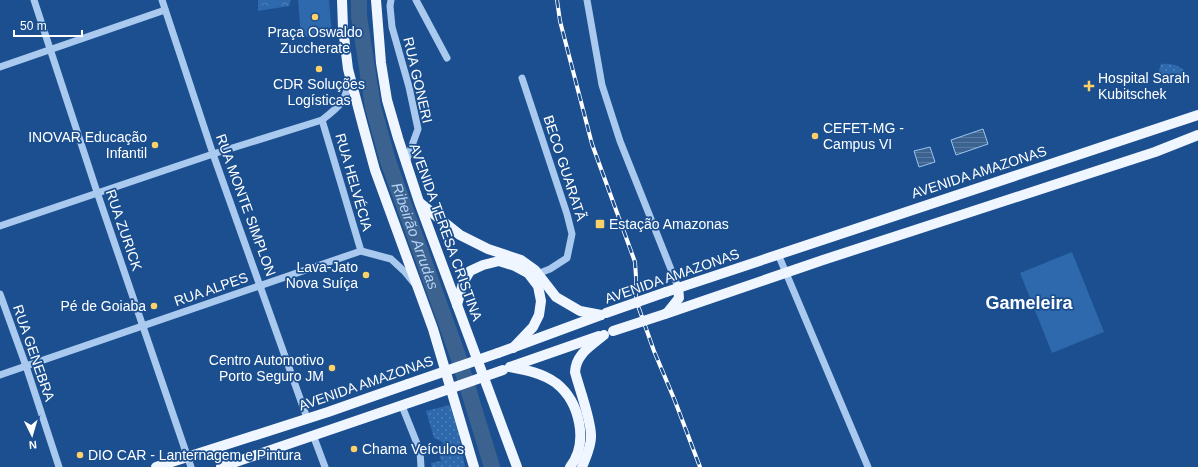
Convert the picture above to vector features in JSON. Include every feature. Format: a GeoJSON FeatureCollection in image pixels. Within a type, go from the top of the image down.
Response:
{"type":"FeatureCollection","features":[{"type":"Feature","properties":{"kind":"main road"},"geometry":{"type":"LineString","coordinates":[[342,0],[343,28],[348,69],[375,170],[420,290],[474,467]]}},
{"type":"Feature","properties":{"kind":"main road","name":"AVENIDA TERESA CRISTINA"},"geometry":{"type":"LineString","coordinates":[[376,0],[381,63],[387,100],[406,163],[419,202],[516,463]]}},
{"type":"Feature","properties":{"kind":"main road","name":"AVENIDA AMAZONAS"},"geometry":{"type":"LineString","coordinates":[[156,467],[408,384],[513,348],[666,292],[1198,114]]}},
{"type":"Feature","properties":{"kind":"main road"},"geometry":{"type":"LineString","coordinates":[[221,467],[402,406],[506,368],[786,272],[1148,154],[1198,135]]}},
{"type":"Feature","properties":{"kind":"main road"},"geometry":{"type":"LineString","coordinates":[[419,202],[460,235],[488,249],[521,260],[535,270],[556,297],[580,311],[603,314]]}},
{"type":"Feature","properties":{"kind":"main road"},"geometry":{"type":"LineString","coordinates":[[457,305],[463,283],[470,271],[483,265],[499,261],[515,266],[528,273],[538,286],[541,301],[539,315],[533,327],[513,348]]}},
{"type":"Feature","properties":{"kind":"main road"},"geometry":{"type":"LineString","coordinates":[[666,313],[679,298],[678,288]]}},
{"type":"Feature","properties":{"kind":"main road"},"geometry":{"type":"LineString","coordinates":[[582,467],[589,450],[591,436],[575,372],[576,364],[581,354],[609,333]]}},
{"type":"Feature","properties":{"kind":"main road"},"geometry":{"type":"LineString","coordinates":[[506,368],[536,372],[556,384],[566,395],[574,408],[580,433],[578,453],[570,467]]}},
{"type":"Feature","properties":{"kind":"main road"},"geometry":{"type":"LineString","coordinates":[[516,463],[527,467]]}},
{"type":"Feature","properties":{"kind":"street","name":"RUA ZURICK"},"geometry":{"type":"LineString","coordinates":[[34,0],[97,192],[191,467]]}},
{"type":"Feature","properties":{"kind":"street","name":"RUA MONTE SIMPLON"},"geometry":{"type":"LineString","coordinates":[[162,0],[213,154],[307,418]]}},
{"type":"Feature","properties":{"kind":"street","name":"RUA GONERI"},"geometry":{"type":"LineString","coordinates":[[391,0],[390,6],[392,26],[409,87],[418,129],[406,163]]}},
{"type":"Feature","properties":{"kind":"street"},"geometry":{"type":"LineString","coordinates":[[416,0],[447,58]]}},
{"type":"Feature","properties":{"kind":"street"},"geometry":{"type":"LineString","coordinates":[[587,0],[604,92],[620,141],[678,288]]}},
{"type":"Feature","properties":{"kind":"street"},"geometry":{"type":"LineString","coordinates":[[0,67],[165,10]]}},
{"type":"Feature","properties":{"kind":"street"},"geometry":{"type":"LineString","coordinates":[[0,226],[97,192],[322,120],[342,103],[347,93],[348,69]]}},
{"type":"Feature","properties":{"kind":"street","name":"BECO GUARATÃ"},"geometry":{"type":"LineString","coordinates":[[522,78],[567,214],[572,234],[567,258],[550,269],[538,274]]}},
{"type":"Feature","properties":{"kind":"street","name":"RUA HELVÉCIA"},"geometry":{"type":"LineString","coordinates":[[322,120],[361,251]]}},
{"type":"Feature","properties":{"kind":"street"},"geometry":{"type":"LineString","coordinates":[[361,251],[391,259],[420,290]]}},
{"type":"Feature","properties":{"kind":"street","name":"RUA ALPES"},"geometry":{"type":"LineString","coordinates":[[0,375],[361,251]]}},
{"type":"Feature","properties":{"kind":"street"},"geometry":{"type":"LineString","coordinates":[[778,254],[868,467]]}},
{"type":"Feature","properties":{"kind":"street","name":"RUA GENEBRA"},"geometry":{"type":"LineString","coordinates":[[0,294],[26,366],[59,467]]}},
{"type":"Feature","properties":{"kind":"street"},"geometry":{"type":"LineString","coordinates":[[402,406],[420,451],[421,467]]}},
{"type":"Feature","properties":{"kind":"street"},"geometry":{"type":"LineString","coordinates":[[463,432],[470,467]]}},
{"type":"Feature","properties":{"kind":"street"},"geometry":{"type":"LineString","coordinates":[[313,435],[325,467]]}},
{"type":"Feature","properties":{"kind":"green space","name":"Praça Oswaldo Zuccherate"},"geometry":{"type":"Polygon","coordinates":[[[258,0],[291,0],[289,6],[258,11],[258,0]]]}},
{"type":"Feature","properties":{"kind":"green space","name":"Praça Oswaldo Zuccherate"},"geometry":{"type":"Polygon","coordinates":[[[298,0],[329,0],[332,35],[301,37],[298,0]]]}},
{"type":"Feature","properties":{"kind":"green space"},"geometry":{"type":"Polygon","coordinates":[[[1161,64],[1171,64],[1180,67],[1185,71],[1187,77],[1178,84],[1166,81],[1159,75],[1161,64]]]}},
{"type":"Feature","properties":{"kind":"green space"},"geometry":{"type":"Polygon","coordinates":[[[1072,252],[1104,332],[1052,353],[1020,273],[1072,252]]]}},
{"type":"Feature","properties":{"kind":"green space"},"geometry":{"type":"Polygon","coordinates":[[[450,405],[459,435],[465,467],[432,467],[431,463],[441,461],[437,446],[443,444],[443,442],[434,438],[426,411],[450,405]]]}},
{"type":"Feature","properties":{"kind":"shaded area"},"geometry":{"type":"Polygon","coordinates":[[[983,129],[988,144],[956,155],[951,140],[983,129]]]}},
{"type":"Feature","properties":{"kind":"shaded area"},"geometry":{"type":"Polygon","coordinates":[[[930,147],[935,162],[919,167],[914,151],[930,147]]]}},
{"type":"Feature","properties":{"kind":"waterway","name":"Ribeirão Arrudas"},"geometry":{"type":"LineString","coordinates":[[359,0],[359,16],[373,107],[388,161],[458,356],[492,467]]}},
{"type":"Feature","properties":{"kind":"railway"},"geometry":{"type":"LineString","coordinates":[[557,0],[560,21],[592,144],[635,262],[636,300],[654,351],[700,467]]}},
{"type":"Feature","properties":{"kind":"place","name":"Praça Oswaldo Zuccherate"},"geometry":{"type":"Point","coordinates":[315,17]}},
{"type":"Feature","properties":{"kind":"place","name":"CDR Soluções Logísticas"},"geometry":{"type":"Point","coordinates":[319,69]}},
{"type":"Feature","properties":{"kind":"place","name":"Hospital Sarah Kubitschek"},"geometry":{"type":"Point","coordinates":[1089,86]}},
{"type":"Feature","properties":{"kind":"place","name":"CEFET-MG - Campus VI"},"geometry":{"type":"Point","coordinates":[815,136]}},
{"type":"Feature","properties":{"kind":"place","name":"INOVAR Educação Infantil"},"geometry":{"type":"Point","coordinates":[155,145]}},
{"type":"Feature","properties":{"kind":"place","name":"Estação Amazonas"},"geometry":{"type":"Point","coordinates":[600,224]}},
{"type":"Feature","properties":{"kind":"place","name":"Lava-Jato Nova Suíça"},"geometry":{"type":"Point","coordinates":[366,275]}},
{"type":"Feature","properties":{"kind":"place","name":"Pé de Goiaba"},"geometry":{"type":"Point","coordinates":[154,306]}},
{"type":"Feature","properties":{"kind":"place","name":"Centro Automotivo Porto Seguro JM"},"geometry":{"type":"Point","coordinates":[332,368]}},
{"type":"Feature","properties":{"kind":"place","name":"Chama Veículos"},"geometry":{"type":"Point","coordinates":[354,449]}},
{"type":"Feature","properties":{"kind":"place","name":"DIO CAR - Lanternagem e Pintura"},"geometry":{"type":"Point","coordinates":[80,455]}},
{"type":"Feature","properties":{"kind":"district","name":"Gameleira"},"geometry":{"type":"Point","coordinates":[1029,303]}}]}
